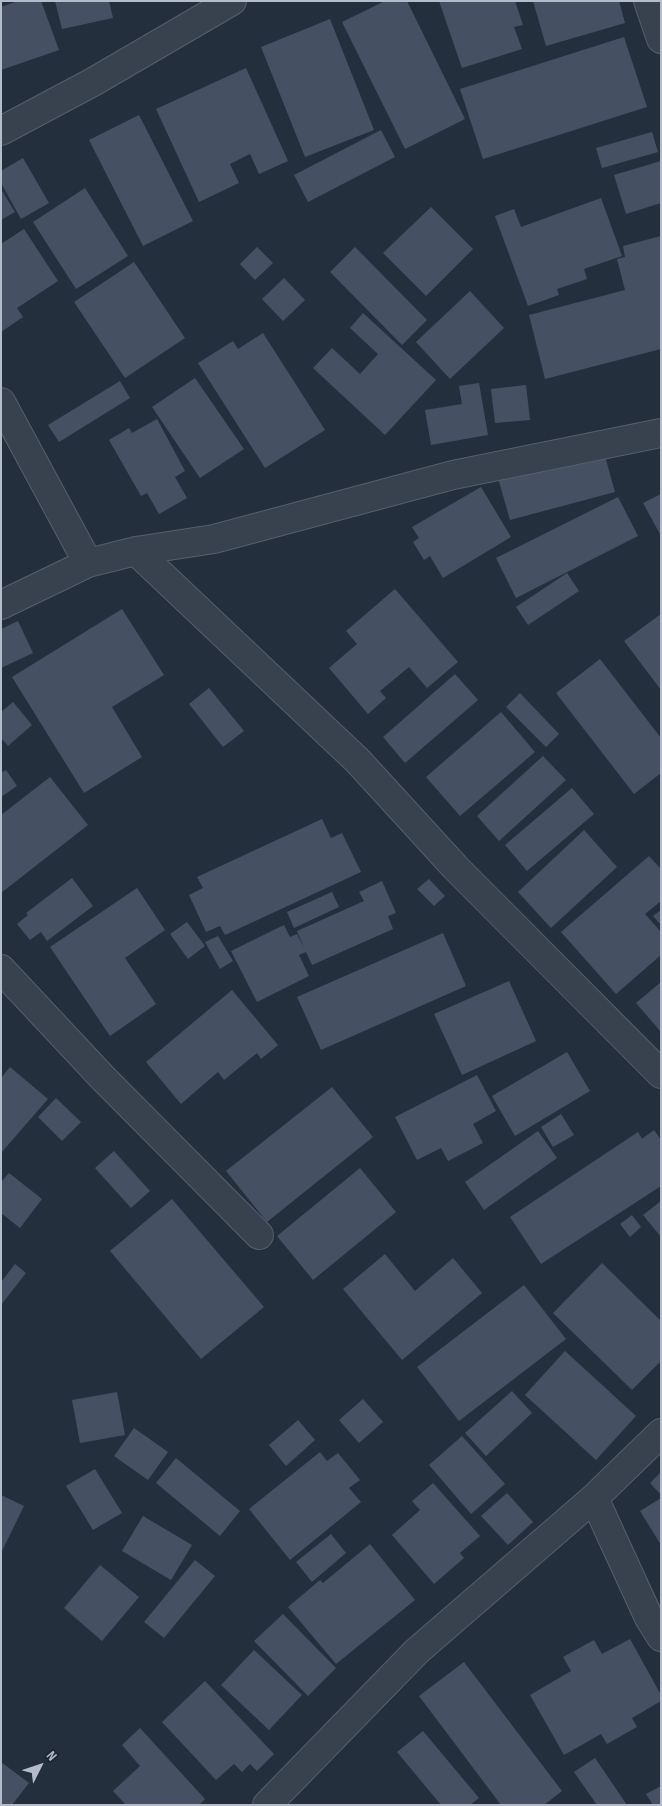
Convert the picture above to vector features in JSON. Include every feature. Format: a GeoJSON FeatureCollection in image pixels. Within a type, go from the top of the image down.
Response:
{"type":"FeatureCollection","features":[{"type":"Feature","properties":{"kind":"street"},"geometry":{"type":"LineString","coordinates":[[1,131],[93,82],[232,1]]}},
{"type":"Feature","properties":{"kind":"street"},"geometry":{"type":"LineString","coordinates":[[648,1],[661,39]]}},
{"type":"Feature","properties":{"kind":"street"},"geometry":{"type":"LineString","coordinates":[[1,402],[88,564]]}},
{"type":"Feature","properties":{"kind":"street"},"geometry":{"type":"LineString","coordinates":[[1,605],[88,564],[136,551],[214,539],[453,474],[661,434]]}},
{"type":"Feature","properties":{"kind":"street"},"geometry":{"type":"LineString","coordinates":[[136,551],[358,761],[455,867],[661,1074]]}},
{"type":"Feature","properties":{"kind":"street"},"geometry":{"type":"LineString","coordinates":[[1,969],[102,1077],[259,1235]]}},
{"type":"Feature","properties":{"kind":"street"},"geometry":{"type":"LineString","coordinates":[[267,1805],[417,1651],[594,1498],[661,1433]]}},
{"type":"Feature","properties":{"kind":"street"},"geometry":{"type":"LineString","coordinates":[[594,1498],[649,1618],[661,1637]]}},
{"type":"Feature","properties":{"kind":"building"},"geometry":{"type":"Polygon","coordinates":[[[18,1],[41,1],[59,50],[1,70],[1,7],[18,1]]]}},
{"type":"Feature","properties":{"kind":"building"},"geometry":{"type":"Polygon","coordinates":[[[55,1],[109,1],[113,18],[62,29],[55,1]]]}},
{"type":"Feature","properties":{"kind":"building"},"geometry":{"type":"Polygon","coordinates":[[[385,1],[407,1],[465,119],[405,149],[342,22],[385,1]]]}},
{"type":"Feature","properties":{"kind":"building"},"geometry":{"type":"Polygon","coordinates":[[[439,1],[515,1],[523,25],[514,27],[522,49],[462,68],[439,1]]]}},
{"type":"Feature","properties":{"kind":"building"},"geometry":{"type":"Polygon","coordinates":[[[533,1],[619,1],[625,23],[546,46],[533,1]]]}},
{"type":"Feature","properties":{"kind":"building"},"geometry":{"type":"Polygon","coordinates":[[[330,19],[374,130],[305,157],[261,47],[330,19]]]}},
{"type":"Feature","properties":{"kind":"building"},"geometry":{"type":"Polygon","coordinates":[[[624,37],[647,107],[483,159],[460,89],[624,37]]]}},
{"type":"Feature","properties":{"kind":"building"},"geometry":{"type":"Polygon","coordinates":[[[246,68],[288,161],[259,174],[250,154],[230,164],[239,183],[199,202],[156,109],[246,68]]]}},
{"type":"Feature","properties":{"kind":"building"},"geometry":{"type":"Polygon","coordinates":[[[139,115],[193,221],[143,246],[89,140],[139,115]]]}},
{"type":"Feature","properties":{"kind":"building"},"geometry":{"type":"Polygon","coordinates":[[[381,130],[395,157],[308,202],[294,175],[381,130]]]}},
{"type":"Feature","properties":{"kind":"building"},"geometry":{"type":"Polygon","coordinates":[[[652,132],[658,152],[602,168],[596,148],[652,132]]]}},
{"type":"Feature","properties":{"kind":"building"},"geometry":{"type":"Polygon","coordinates":[[[23,158],[49,203],[21,219],[1,183],[1,171],[23,158]]]}},
{"type":"Feature","properties":{"kind":"building"},"geometry":{"type":"Polygon","coordinates":[[[661,161],[661,203],[626,214],[614,175],[661,161]]]}},
{"type":"Feature","properties":{"kind":"building"},"geometry":{"type":"Polygon","coordinates":[[[85,188],[128,256],[76,289],[33,222],[85,188]]]}},
{"type":"Feature","properties":{"kind":"building"},"geometry":{"type":"Polygon","coordinates":[[[1,189],[15,212],[1,220],[1,189]]]}},
{"type":"Feature","properties":{"kind":"building"},"geometry":{"type":"Polygon","coordinates":[[[601,198],[622,256],[584,269],[587,279],[557,289],[559,295],[528,306],[495,216],[514,209],[521,227],[601,198]]]}},
{"type":"Feature","properties":{"kind":"building"},"geometry":{"type":"Polygon","coordinates":[[[431,207],[473,249],[426,296],[383,253],[431,207]]]}},
{"type":"Feature","properties":{"kind":"building"},"geometry":{"type":"Polygon","coordinates":[[[24,229],[58,281],[17,308],[23,317],[1,332],[1,244],[24,229]]]}},
{"type":"Feature","properties":{"kind":"building"},"geometry":{"type":"Polygon","coordinates":[[[661,236],[661,349],[545,379],[529,315],[625,290],[617,259],[625,257],[623,246],[661,236]]]}},
{"type":"Feature","properties":{"kind":"building"},"geometry":{"type":"Polygon","coordinates":[[[257,247],[273,263],[255,280],[240,264],[257,247]]]}},
{"type":"Feature","properties":{"kind":"building"},"geometry":{"type":"Polygon","coordinates":[[[355,247],[427,320],[402,345],[330,272],[355,247]]]}},
{"type":"Feature","properties":{"kind":"building"},"geometry":{"type":"Polygon","coordinates":[[[134,262],[185,338],[125,378],[74,302],[134,262]]]}},
{"type":"Feature","properties":{"kind":"building"},"geometry":{"type":"Polygon","coordinates":[[[284,278],[305,300],[283,321],[262,299],[284,278]]]}},
{"type":"Feature","properties":{"kind":"building"},"geometry":{"type":"Polygon","coordinates":[[[470,291],[504,328],[450,379],[416,342],[470,291]]]}},
{"type":"Feature","properties":{"kind":"building"},"geometry":{"type":"Polygon","coordinates":[[[363,313],[436,380],[385,435],[313,368],[332,348],[360,374],[378,354],[350,328],[363,313]]]}},
{"type":"Feature","properties":{"kind":"building"},"geometry":{"type":"Polygon","coordinates":[[[263,333],[325,430],[265,468],[198,363],[233,341],[238,349],[263,333]]]}},
{"type":"Feature","properties":{"kind":"building"},"geometry":{"type":"Polygon","coordinates":[[[195,378],[244,449],[200,478],[152,407],[195,378]]]}},
{"type":"Feature","properties":{"kind":"building"},"geometry":{"type":"Polygon","coordinates":[[[120,381],[130,398],[59,442],[48,425],[120,381]]]}},
{"type":"Feature","properties":{"kind":"building"},"geometry":{"type":"Polygon","coordinates":[[[479,383],[488,435],[431,445],[425,410],[462,404],[459,386],[479,383]]]}},
{"type":"Feature","properties":{"kind":"building"},"geometry":{"type":"Polygon","coordinates":[[[526,385],[530,420],[495,423],[491,389],[526,385]]]}},
{"type":"Feature","properties":{"kind":"building"},"geometry":{"type":"Polygon","coordinates":[[[157,419],[185,471],[175,477],[187,498],[159,514],[147,493],[141,496],[109,440],[129,428],[132,433],[157,419]]]}},
{"type":"Feature","properties":{"kind":"building"},"geometry":{"type":"Polygon","coordinates":[[[603,449],[615,492],[510,520],[498,478],[603,449]]]}},
{"type":"Feature","properties":{"kind":"building"},"geometry":{"type":"Polygon","coordinates":[[[481,487],[511,537],[443,578],[430,556],[424,560],[413,542],[419,538],[412,527],[481,487]]]}},
{"type":"Feature","properties":{"kind":"building"},"geometry":{"type":"Polygon","coordinates":[[[661,494],[661,536],[643,503],[661,494]]]}},
{"type":"Feature","properties":{"kind":"building"},"geometry":{"type":"Polygon","coordinates":[[[618,497],[638,536],[516,598],[496,558],[618,497]]]}},
{"type":"Feature","properties":{"kind":"building"},"geometry":{"type":"Polygon","coordinates":[[[567,573],[579,591],[528,625],[516,607],[567,573]]]}},
{"type":"Feature","properties":{"kind":"building"},"geometry":{"type":"Polygon","coordinates":[[[395,589],[458,662],[427,688],[409,667],[380,691],[386,698],[368,714],[329,668],[357,644],[346,631],[395,589]]]}},
{"type":"Feature","properties":{"kind":"building"},"geometry":{"type":"Polygon","coordinates":[[[122,609],[164,675],[112,707],[142,757],[84,793],[12,677],[122,609]]]}},
{"type":"Feature","properties":{"kind":"building"},"geometry":{"type":"Polygon","coordinates":[[[661,614],[661,690],[624,641],[661,614]]]}},
{"type":"Feature","properties":{"kind":"building"},"geometry":{"type":"Polygon","coordinates":[[[18,621],[33,653],[1,668],[1,629],[18,621]]]}},
{"type":"Feature","properties":{"kind":"building"},"geometry":{"type":"Polygon","coordinates":[[[600,659],[661,738],[661,773],[634,794],[556,693],[600,659]]]}},
{"type":"Feature","properties":{"kind":"building"},"geometry":{"type":"Polygon","coordinates":[[[455,674],[478,700],[405,763],[383,737],[455,674]]]}},
{"type":"Feature","properties":{"kind":"building"},"geometry":{"type":"Polygon","coordinates":[[[209,688],[244,731],[223,747],[189,704],[209,688]]]}},
{"type":"Feature","properties":{"kind":"building"},"geometry":{"type":"Polygon","coordinates":[[[520,693],[559,734],[546,747],[506,707],[520,693]]]}},
{"type":"Feature","properties":{"kind":"building"},"geometry":{"type":"Polygon","coordinates":[[[13,702],[32,725],[8,746],[1,738],[1,712],[13,702]]]}},
{"type":"Feature","properties":{"kind":"building"},"geometry":{"type":"Polygon","coordinates":[[[501,712],[535,752],[460,816],[426,777],[501,712]]]}},
{"type":"Feature","properties":{"kind":"building"},"geometry":{"type":"Polygon","coordinates":[[[543,756],[566,780],[499,841],[477,816],[543,756]]]}},
{"type":"Feature","properties":{"kind":"building"},"geometry":{"type":"Polygon","coordinates":[[[6,770],[17,786],[1,797],[1,773],[6,770]]]}},
{"type":"Feature","properties":{"kind":"building"},"geometry":{"type":"Polygon","coordinates":[[[50,777],[88,825],[1,893],[1,815],[50,777]]]}},
{"type":"Feature","properties":{"kind":"building"},"geometry":{"type":"Polygon","coordinates":[[[572,788],[594,814],[527,871],[505,845],[572,788]]]}},
{"type":"Feature","properties":{"kind":"building"},"geometry":{"type":"Polygon","coordinates":[[[322,819],[331,838],[342,833],[361,872],[225,935],[220,926],[206,932],[189,895],[203,888],[197,877],[322,819]]]}},
{"type":"Feature","properties":{"kind":"building"},"geometry":{"type":"Polygon","coordinates":[[[584,830],[617,867],[551,928],[518,892],[584,830]]]}},
{"type":"Feature","properties":{"kind":"building"},"geometry":{"type":"Polygon","coordinates":[[[649,856],[661,869],[661,901],[645,914],[661,932],[661,955],[616,994],[561,932],[649,856]]]}},
{"type":"Feature","properties":{"kind":"building"},"geometry":{"type":"Polygon","coordinates":[[[72,878],[93,906],[47,941],[41,932],[30,940],[17,924],[28,915],[26,913],[72,878]]]}},
{"type":"Feature","properties":{"kind":"building"},"geometry":{"type":"Polygon","coordinates":[[[429,879],[445,896],[434,906],[417,889],[429,879]]]}},
{"type":"Feature","properties":{"kind":"building"},"geometry":{"type":"Polygon","coordinates":[[[382,881],[396,913],[388,916],[393,929],[312,965],[306,952],[299,955],[309,976],[257,1002],[231,951],[284,925],[290,937],[297,934],[304,948],[297,931],[364,901],[359,892],[382,881]]]}},
{"type":"Feature","properties":{"kind":"building"},"geometry":{"type":"Polygon","coordinates":[[[137,888],[165,930],[125,958],[156,1004],[110,1036],[50,947],[137,888]]]}},
{"type":"Feature","properties":{"kind":"building"},"geometry":{"type":"Polygon","coordinates":[[[332,892],[339,907],[294,928],[287,912],[332,892]]]}},
{"type":"Feature","properties":{"kind":"building"},"geometry":{"type":"Polygon","coordinates":[[[661,910],[661,925],[653,916],[661,910]]]}},
{"type":"Feature","properties":{"kind":"building"},"geometry":{"type":"Polygon","coordinates":[[[187,922],[205,946],[188,959],[170,934],[187,922]]]}},
{"type":"Feature","properties":{"kind":"building"},"geometry":{"type":"Polygon","coordinates":[[[443,933],[466,986],[321,1050],[297,997],[443,933]]]}},
{"type":"Feature","properties":{"kind":"building"},"geometry":{"type":"Polygon","coordinates":[[[218,936],[233,961],[220,969],[205,942],[218,936]]]}},
{"type":"Feature","properties":{"kind":"building"},"geometry":{"type":"Polygon","coordinates":[[[509,981],[536,1041],[462,1075],[434,1014],[509,981]]]}},
{"type":"Feature","properties":{"kind":"building"},"geometry":{"type":"Polygon","coordinates":[[[661,982],[661,1032],[636,1003],[661,982]]]}},
{"type":"Feature","properties":{"kind":"building"},"geometry":{"type":"Polygon","coordinates":[[[232,990],[278,1045],[261,1059],[257,1053],[224,1080],[218,1072],[181,1104],[146,1062],[232,990]]]}},
{"type":"Feature","properties":{"kind":"building"},"geometry":{"type":"Polygon","coordinates":[[[567,1052],[590,1091],[515,1136],[492,1096],[567,1052]]]}},
{"type":"Feature","properties":{"kind":"building"},"geometry":{"type":"Polygon","coordinates":[[[10,1067],[48,1099],[1,1153],[1,1078],[10,1067]]]}},
{"type":"Feature","properties":{"kind":"building"},"geometry":{"type":"Polygon","coordinates":[[[477,1075],[496,1111],[473,1124],[483,1143],[448,1161],[441,1148],[417,1160],[395,1117],[477,1075]]]}},
{"type":"Feature","properties":{"kind":"building"},"geometry":{"type":"Polygon","coordinates":[[[332,1087],[373,1137],[267,1222],[226,1171],[332,1087]]]}},
{"type":"Feature","properties":{"kind":"building"},"geometry":{"type":"Polygon","coordinates":[[[56,1098],[81,1122],[62,1141],[38,1117],[56,1098]]]}},
{"type":"Feature","properties":{"kind":"building"},"geometry":{"type":"Polygon","coordinates":[[[561,1114],[574,1135],[553,1147],[541,1127],[561,1114]]]}},
{"type":"Feature","properties":{"kind":"building"},"geometry":{"type":"Polygon","coordinates":[[[654,1130],[661,1140],[661,1186],[541,1264],[510,1217],[638,1132],[642,1139],[654,1130]]]}},
{"type":"Feature","properties":{"kind":"building"},"geometry":{"type":"Polygon","coordinates":[[[538,1131],[557,1158],[484,1210],[465,1182],[538,1131]]]}},
{"type":"Feature","properties":{"kind":"building"},"geometry":{"type":"Polygon","coordinates":[[[114,1151],[150,1191],[131,1208],[95,1168],[114,1151]]]}},
{"type":"Feature","properties":{"kind":"building"},"geometry":{"type":"Polygon","coordinates":[[[360,1168],[396,1212],[313,1280],[277,1236],[360,1168]]]}},
{"type":"Feature","properties":{"kind":"building"},"geometry":{"type":"Polygon","coordinates":[[[9,1173],[42,1199],[20,1228],[1,1213],[1,1182],[9,1173]]]}},
{"type":"Feature","properties":{"kind":"building"},"geometry":{"type":"Polygon","coordinates":[[[172,1199],[264,1307],[201,1359],[110,1251],[172,1199]]]}},
{"type":"Feature","properties":{"kind":"building"},"geometry":{"type":"Polygon","coordinates":[[[661,1201],[661,1237],[643,1215],[661,1201]]]}},
{"type":"Feature","properties":{"kind":"building"},"geometry":{"type":"Polygon","coordinates":[[[632,1215],[641,1227],[630,1237],[620,1224],[632,1215]]]}},
{"type":"Feature","properties":{"kind":"building"},"geometry":{"type":"Polygon","coordinates":[[[385,1254],[415,1291],[453,1258],[482,1293],[402,1360],[343,1289],[385,1254]]]}},
{"type":"Feature","properties":{"kind":"building"},"geometry":{"type":"Polygon","coordinates":[[[602,1263],[661,1321],[661,1361],[632,1390],[553,1313],[602,1263]]]}},
{"type":"Feature","properties":{"kind":"building"},"geometry":{"type":"Polygon","coordinates":[[[15,1264],[26,1273],[1,1305],[1,1282],[15,1264]]]}},
{"type":"Feature","properties":{"kind":"building"},"geometry":{"type":"Polygon","coordinates":[[[524,1285],[566,1339],[459,1421],[417,1367],[524,1285]]]}},
{"type":"Feature","properties":{"kind":"building"},"geometry":{"type":"Polygon","coordinates":[[[565,1351],[636,1416],[596,1460],[525,1395],[565,1351]]]}},
{"type":"Feature","properties":{"kind":"building"},"geometry":{"type":"Polygon","coordinates":[[[512,1391],[532,1413],[486,1456],[465,1433],[512,1391]]]}},
{"type":"Feature","properties":{"kind":"building"},"geometry":{"type":"Polygon","coordinates":[[[117,1392],[125,1435],[80,1443],[72,1400],[117,1392]]]}},
{"type":"Feature","properties":{"kind":"building"},"geometry":{"type":"Polygon","coordinates":[[[363,1399],[383,1422],[359,1443],[339,1420],[363,1399]]]}},
{"type":"Feature","properties":{"kind":"building"},"geometry":{"type":"Polygon","coordinates":[[[298,1420],[315,1440],[286,1466],[269,1445],[298,1420]]]}},
{"type":"Feature","properties":{"kind":"building"},"geometry":{"type":"Polygon","coordinates":[[[134,1428],[168,1452],[148,1480],[114,1456],[134,1428]]]}},
{"type":"Feature","properties":{"kind":"building"},"geometry":{"type":"Polygon","coordinates":[[[462,1436],[505,1484],[471,1514],[429,1465],[462,1436]]]}},
{"type":"Feature","properties":{"kind":"building"},"geometry":{"type":"Polygon","coordinates":[[[320,1452],[327,1461],[338,1453],[360,1480],[349,1488],[361,1502],[290,1560],[249,1509],[320,1452]]]}},
{"type":"Feature","properties":{"kind":"building"},"geometry":{"type":"Polygon","coordinates":[[[176,1458],[240,1511],[220,1536],[156,1483],[176,1458]]]}},
{"type":"Feature","properties":{"kind":"building"},"geometry":{"type":"Polygon","coordinates":[[[95,1469],[122,1513],[93,1530],[66,1486],[95,1469]]]}},
{"type":"Feature","properties":{"kind":"building"},"geometry":{"type":"Polygon","coordinates":[[[661,1472],[661,1495],[650,1483],[661,1472]]]}},
{"type":"Feature","properties":{"kind":"building"},"geometry":{"type":"Polygon","coordinates":[[[433,1483],[480,1536],[460,1553],[464,1558],[434,1584],[392,1535],[420,1510],[412,1501],[433,1483]]]}},
{"type":"Feature","properties":{"kind":"building"},"geometry":{"type":"Polygon","coordinates":[[[507,1493],[533,1522],[508,1545],[481,1516],[507,1493]]]}},
{"type":"Feature","properties":{"kind":"building"},"geometry":{"type":"Polygon","coordinates":[[[1,1495],[24,1506],[1,1553],[1,1495]]]}},
{"type":"Feature","properties":{"kind":"building"},"geometry":{"type":"Polygon","coordinates":[[[661,1498],[661,1545],[640,1511],[661,1498]]]}},
{"type":"Feature","properties":{"kind":"building"},"geometry":{"type":"Polygon","coordinates":[[[143,1516],[192,1545],[171,1580],[122,1551],[143,1516]]]}},
{"type":"Feature","properties":{"kind":"building"},"geometry":{"type":"Polygon","coordinates":[[[331,1534],[346,1553],[312,1582],[296,1562],[331,1534]]]}},
{"type":"Feature","properties":{"kind":"building"},"geometry":{"type":"Polygon","coordinates":[[[370,1544],[415,1600],[336,1664],[288,1607],[320,1580],[323,1583],[370,1544]]]}},
{"type":"Feature","properties":{"kind":"building"},"geometry":{"type":"Polygon","coordinates":[[[195,1560],[215,1576],[164,1638],[144,1622],[195,1560]]]}},
{"type":"Feature","properties":{"kind":"building"},"geometry":{"type":"Polygon","coordinates":[[[100,1565],[139,1597],[102,1641],[64,1608],[100,1565]]]}},
{"type":"Feature","properties":{"kind":"building"},"geometry":{"type":"Polygon","coordinates":[[[283,1614],[336,1668],[308,1696],[254,1641],[283,1614]]]}},
{"type":"Feature","properties":{"kind":"building"},"geometry":{"type":"Polygon","coordinates":[[[630,1639],[661,1695],[661,1701],[632,1718],[637,1727],[607,1744],[601,1734],[564,1755],[530,1695],[571,1671],[563,1657],[594,1640],[602,1654],[630,1639]]]}},
{"type":"Feature","properties":{"kind":"building"},"geometry":{"type":"Polygon","coordinates":[[[254,1650],[302,1695],[269,1730],[221,1685],[254,1650]]]}},
{"type":"Feature","properties":{"kind":"building"},"geometry":{"type":"Polygon","coordinates":[[[464,1662],[562,1791],[544,1805],[501,1805],[419,1696],[464,1662]]]}},
{"type":"Feature","properties":{"kind":"building"},"geometry":{"type":"Polygon","coordinates":[[[205,1681],[274,1754],[257,1771],[250,1764],[242,1772],[234,1764],[216,1780],[162,1722],[205,1681]]]}},
{"type":"Feature","properties":{"kind":"building"},"geometry":{"type":"Polygon","coordinates":[[[140,1728],[205,1799],[199,1805],[126,1805],[113,1791],[140,1766],[122,1745],[140,1728]]]}},
{"type":"Feature","properties":{"kind":"building"},"geometry":{"type":"Polygon","coordinates":[[[423,1731],[479,1798],[470,1805],[441,1805],[397,1752],[423,1731]]]}},
{"type":"Feature","properties":{"kind":"building"},"geometry":{"type":"Polygon","coordinates":[[[595,1758],[627,1805],[597,1805],[574,1772],[595,1758]]]}},
{"type":"Feature","properties":{"kind":"building"},"geometry":{"type":"Polygon","coordinates":[[[1,1762],[29,1783],[12,1805],[1,1805],[1,1762]]]}},
{"type":"Feature","properties":{"kind":"building"},"geometry":{"type":"Polygon","coordinates":[[[661,1786],[661,1805],[653,1805],[646,1794],[661,1786]]]}}]}
